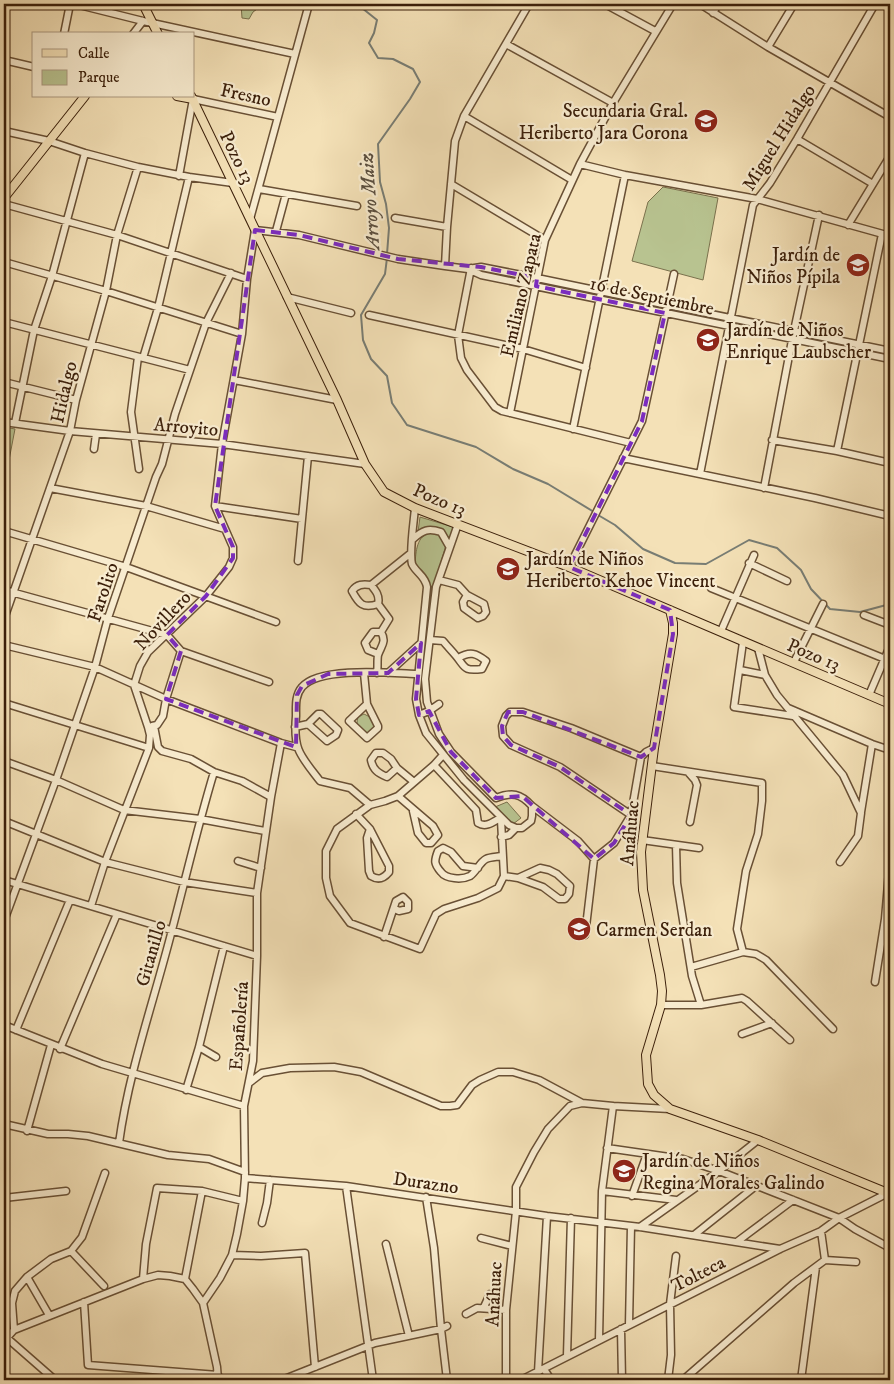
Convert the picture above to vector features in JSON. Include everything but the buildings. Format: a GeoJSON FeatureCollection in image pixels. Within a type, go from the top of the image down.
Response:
{"type":"FeatureCollection","features":[{"type":"Feature","properties":{"kind":"main road"},"geometry":{"type":"LineString","coordinates":[[142,4],[157,32]]}},
{"type":"Feature","properties":{"kind":"main road"},"geometry":{"type":"LineString","coordinates":[[4,198],[83,98]]}},
{"type":"Feature","properties":{"kind":"main road","name":"Pozo 13"},"geometry":{"type":"LineString","coordinates":[[192,98],[336,400],[364,464],[384,492],[415,508],[569,567],[890,704]]}},
{"type":"Feature","properties":{"kind":"main road","name":"Anáhuac"},"geometry":{"type":"LineString","coordinates":[[670,610],[673,634],[654,748],[641,852],[641,874],[660,975],[661,1005],[646,1055],[646,1071],[648,1084],[654,1095],[670,1109]]}},
{"type":"Feature","properties":{"kind":"main road"},"geometry":{"type":"LineString","coordinates":[[670,1109],[889,1190]]}},
{"type":"Feature","properties":{"kind":"street"},"geometry":{"type":"LineString","coordinates":[[64,32],[70,4]]}},
{"type":"Feature","properties":{"kind":"street"},"geometry":{"type":"LineString","coordinates":[[76,4],[194,32]]}},
{"type":"Feature","properties":{"kind":"street"},"geometry":{"type":"LineString","coordinates":[[250,219],[309,4]]}},
{"type":"Feature","properties":{"kind":"street"},"geometry":{"type":"LineString","coordinates":[[445,266],[455,140],[464,116],[529,4]]}},
{"type":"Feature","properties":{"kind":"street"},"geometry":{"type":"LineString","coordinates":[[605,4],[655,31]]}},
{"type":"Feature","properties":{"kind":"street","name":"Emiliano Zapata"},"geometry":{"type":"LineString","coordinates":[[510,413],[545,240],[572,180],[613,103],[673,4]]}},
{"type":"Feature","properties":{"kind":"street"},"geometry":{"type":"LineString","coordinates":[[700,4],[768,47],[890,117]]}},
{"type":"Feature","properties":{"kind":"street"},"geometry":{"type":"LineString","coordinates":[[713,13],[718,4]]}},
{"type":"Feature","properties":{"kind":"street"},"geometry":{"type":"LineString","coordinates":[[768,47],[794,4]]}},
{"type":"Feature","properties":{"kind":"street","name":"Miguel Hidalgo"},"geometry":{"type":"LineString","coordinates":[[700,474],[753,205],[770,183],[797,139],[875,4]]}},
{"type":"Feature","properties":{"kind":"street"},"geometry":{"type":"LineString","coordinates":[[135,32],[143,21]]}},
{"type":"Feature","properties":{"kind":"street"},"geometry":{"type":"LineString","coordinates":[[195,32],[295,54]]}},
{"type":"Feature","properties":{"kind":"street"},"geometry":{"type":"LineString","coordinates":[[506,44],[613,103]]}},
{"type":"Feature","properties":{"kind":"street"},"geometry":{"type":"LineString","coordinates":[[4,60],[32,67]]}},
{"type":"Feature","properties":{"kind":"street"},"geometry":{"type":"LineString","coordinates":[[179,176],[192,98]]}},
{"type":"Feature","properties":{"kind":"street","name":"Fresno"},"geometry":{"type":"LineString","coordinates":[[192,98],[278,117]]}},
{"type":"Feature","properties":{"kind":"street"},"geometry":{"type":"LineString","coordinates":[[464,116],[572,180]]}},
{"type":"Feature","properties":{"kind":"street"},"geometry":{"type":"LineString","coordinates":[[4,131],[49,141],[85,153],[179,176],[233,183]]}},
{"type":"Feature","properties":{"kind":"street"},"geometry":{"type":"LineString","coordinates":[[797,139],[873,184]]}},
{"type":"Feature","properties":{"kind":"street"},"geometry":{"type":"LineString","coordinates":[[15,423],[34,330],[52,276],[85,153]]}},
{"type":"Feature","properties":{"kind":"street"},"geometry":{"type":"LineString","coordinates":[[848,225],[890,156]]}},
{"type":"Feature","properties":{"kind":"street"},"geometry":{"type":"LineString","coordinates":[[580,164],[625,175],[758,199],[890,236]]}},
{"type":"Feature","properties":{"kind":"street","name":"Hidalgo"},"geometry":{"type":"LineString","coordinates":[[4,619],[70,431],[90,344],[106,291],[117,235],[138,166]]}},
{"type":"Feature","properties":{"kind":"street"},"geometry":{"type":"LineString","coordinates":[[573,429],[625,175]]}},
{"type":"Feature","properties":{"kind":"street"},"geometry":{"type":"LineString","coordinates":[[139,469],[131,412],[141,358],[158,308],[189,178]]}},
{"type":"Feature","properties":{"kind":"street"},"geometry":{"type":"LineString","coordinates":[[451,184],[545,240]]}},
{"type":"Feature","properties":{"kind":"street"},"geometry":{"type":"LineString","coordinates":[[258,188],[357,206]]}},
{"type":"Feature","properties":{"kind":"street"},"geometry":{"type":"LineString","coordinates":[[276,231],[286,194]]}},
{"type":"Feature","properties":{"kind":"street"},"geometry":{"type":"LineString","coordinates":[[4,204],[117,235],[172,252],[247,279]]}},
{"type":"Feature","properties":{"kind":"street"},"geometry":{"type":"LineString","coordinates":[[764,488],[792,340],[819,215]]}},
{"type":"Feature","properties":{"kind":"street"},"geometry":{"type":"LineString","coordinates":[[395,218],[447,227]]}},
{"type":"Feature","properties":{"kind":"street","name":"16 de Septiembre"},"geometry":{"type":"LineString","coordinates":[[255,230],[299,235],[398,259],[470,269],[481,267],[890,351]]}},
{"type":"Feature","properties":{"kind":"street","name":"Novillero"},"geometry":{"type":"LineString","coordinates":[[134,685],[140,666],[148,652],[206,596],[229,567],[233,558],[232,547],[215,506],[222,444],[242,334],[247,279],[255,230]]}},
{"type":"Feature","properties":{"kind":"street"},"geometry":{"type":"LineString","coordinates":[[837,451],[882,234]]}},
{"type":"Feature","properties":{"kind":"street"},"geometry":{"type":"LineString","coordinates":[[4,262],[106,291],[242,334]]}},
{"type":"Feature","properties":{"kind":"street"},"geometry":{"type":"LineString","coordinates":[[470,269],[458,335],[461,358],[467,370],[495,407],[510,413],[631,443]]}},
{"type":"Feature","properties":{"kind":"street","name":"16 de Septiembre"},"geometry":{"type":"LineString","coordinates":[[470,269],[480,275],[890,360]]}},
{"type":"Feature","properties":{"kind":"street","name":"Farolito"},"geometry":{"type":"LineString","coordinates":[[4,921],[95,667],[108,618],[162,464],[168,439],[206,323],[231,273]]}},
{"type":"Feature","properties":{"kind":"street"},"geometry":{"type":"LineString","coordinates":[[569,567],[642,421],[674,274]]}},
{"type":"Feature","properties":{"kind":"street"},"geometry":{"type":"LineString","coordinates":[[286,297],[351,313]]}},
{"type":"Feature","properties":{"kind":"street"},"geometry":{"type":"LineString","coordinates":[[369,316],[523,349],[586,368]]}},
{"type":"Feature","properties":{"kind":"street"},"geometry":{"type":"LineString","coordinates":[[4,322],[190,370]]}},
{"type":"Feature","properties":{"kind":"street"},"geometry":{"type":"LineString","coordinates":[[234,380],[336,400]]}},
{"type":"Feature","properties":{"kind":"street"},"geometry":{"type":"LineString","coordinates":[[4,382],[76,400]]}},
{"type":"Feature","properties":{"kind":"street","name":"Arroyito"},"geometry":{"type":"LineString","coordinates":[[4,422],[96,434],[222,444],[364,464]]}},
{"type":"Feature","properties":{"kind":"street"},"geometry":{"type":"LineString","coordinates":[[94,449],[96,434]]}},
{"type":"Feature","properties":{"kind":"street"},"geometry":{"type":"LineString","coordinates":[[772,440],[837,451],[890,463]]}},
{"type":"Feature","properties":{"kind":"street"},"geometry":{"type":"LineString","coordinates":[[298,561],[308,456]]}},
{"type":"Feature","properties":{"kind":"street"},"geometry":{"type":"LineString","coordinates":[[623,458],[890,516]]}},
{"type":"Feature","properties":{"kind":"street"},"geometry":{"type":"LineString","coordinates":[[50,488],[146,506],[224,529]]}},
{"type":"Feature","properties":{"kind":"street"},"geometry":{"type":"LineString","coordinates":[[215,506],[302,519]]}},
{"type":"Feature","properties":{"kind":"street"},"geometry":{"type":"LineString","coordinates":[[415,508],[412,564],[426,580],[427,587],[416,699],[419,715],[426,733],[464,780],[501,819],[516,828],[522,828],[530,821],[532,806]]}},
{"type":"Feature","properties":{"kind":"street"},"geometry":{"type":"LineString","coordinates":[[458,524],[436,587],[425,684],[429,711],[439,734],[451,752],[496,798]]}},
{"type":"Feature","properties":{"kind":"street"},"geometry":{"type":"LineString","coordinates":[[413,539],[422,531],[432,529],[441,532],[449,546]]}},
{"type":"Feature","properties":{"kind":"street"},"geometry":{"type":"LineString","coordinates":[[4,531],[126,567],[276,622]]}},
{"type":"Feature","properties":{"kind":"street"},"geometry":{"type":"LineString","coordinates":[[378,604],[369,607],[363,606],[352,591],[361,584],[371,585],[412,553]]}},
{"type":"Feature","properties":{"kind":"street"},"geometry":{"type":"LineString","coordinates":[[721,631],[754,555]]}},
{"type":"Feature","properties":{"kind":"street"},"geometry":{"type":"LineString","coordinates":[[749,563],[787,581]]}},
{"type":"Feature","properties":{"kind":"street"},"geometry":{"type":"LineString","coordinates":[[439,580],[458,585],[467,594]]}},
{"type":"Feature","properties":{"kind":"street"},"geometry":{"type":"LineString","coordinates":[[371,585],[379,599],[378,604],[389,619],[381,632]]}},
{"type":"Feature","properties":{"kind":"street"},"geometry":{"type":"LineString","coordinates":[[427,587],[436,587]]}},
{"type":"Feature","properties":{"kind":"street"},"geometry":{"type":"LineString","coordinates":[[711,588],[736,596],[888,660]]}},
{"type":"Feature","properties":{"kind":"street"},"geometry":{"type":"LineString","coordinates":[[4,590],[166,635],[182,651],[269,682]]}},
{"type":"Feature","properties":{"kind":"street"},"geometry":{"type":"LineString","coordinates":[[794,662],[823,604]]}},
{"type":"Feature","properties":{"kind":"street"},"geometry":{"type":"LineString","coordinates":[[864,615],[890,625]]}},
{"type":"Feature","properties":{"kind":"street"},"geometry":{"type":"LineString","coordinates":[[378,654],[368,650],[365,643],[373,632],[381,632]]}},
{"type":"Feature","properties":{"kind":"street"},"geometry":{"type":"LineString","coordinates":[[377,673],[378,654],[383,647],[384,637],[381,632]]}},
{"type":"Feature","properties":{"kind":"street"},"geometry":{"type":"LineString","coordinates":[[430,640],[443,641],[458,658]]}},
{"type":"Feature","properties":{"kind":"street"},"geometry":{"type":"LineString","coordinates":[[744,642],[734,707],[793,716]]}},
{"type":"Feature","properties":{"kind":"street"},"geometry":{"type":"LineString","coordinates":[[388,673],[421,643]]}},
{"type":"Feature","properties":{"kind":"street"},"geometry":{"type":"LineString","coordinates":[[4,645],[95,667],[166,699],[296,747]]}},
{"type":"Feature","properties":{"kind":"street"},"geometry":{"type":"LineString","coordinates":[[869,695],[888,660],[890,646]]}},
{"type":"Feature","properties":{"kind":"street"},"geometry":{"type":"LineString","coordinates":[[758,648],[765,675],[793,716],[843,775],[861,813]]}},
{"type":"Feature","properties":{"kind":"street"},"geometry":{"type":"LineString","coordinates":[[151,727],[157,725],[163,716],[166,699],[182,651]]}},
{"type":"Feature","properties":{"kind":"street"},"geometry":{"type":"LineString","coordinates":[[740,670],[765,675]]}},
{"type":"Feature","properties":{"kind":"street"},"geometry":{"type":"LineString","coordinates":[[364,673],[368,704],[378,726],[367,738],[349,721],[368,704]]}},
{"type":"Feature","properties":{"kind":"street"},"geometry":{"type":"LineString","coordinates":[[370,805],[350,788],[320,781],[302,758],[296,747],[297,695],[302,686],[312,678],[328,674],[417,674]]}},
{"type":"Feature","properties":{"kind":"street"},"geometry":{"type":"LineString","coordinates":[[134,685],[158,747],[162,751],[191,759],[214,772],[242,781],[271,797]]}},
{"type":"Feature","properties":{"kind":"street"},"geometry":{"type":"LineString","coordinates":[[4,703],[149,748]]}},
{"type":"Feature","properties":{"kind":"street"},"geometry":{"type":"LineString","coordinates":[[419,715],[439,704]]}},
{"type":"Feature","properties":{"kind":"street"},"geometry":{"type":"LineString","coordinates":[[786,707],[890,750]]}},
{"type":"Feature","properties":{"kind":"street"},"geometry":{"type":"LineString","coordinates":[[631,815],[560,767],[511,745],[503,736],[502,726],[510,712],[523,712],[571,728],[642,757]]}},
{"type":"Feature","properties":{"kind":"street"},"geometry":{"type":"LineString","coordinates":[[295,727],[308,724],[318,714],[321,714],[338,730],[327,741],[308,724]]}},
{"type":"Feature","properties":{"kind":"street"},"geometry":{"type":"LineString","coordinates":[[90,906],[124,810],[149,748],[151,727]]}},
{"type":"Feature","properties":{"kind":"street","name":"Españolería"},"geometry":{"type":"LineString","coordinates":[[203,1303],[220,1278],[232,1255],[238,1234],[243,1201],[245,1175],[244,1106],[253,1061],[257,893],[265,831],[281,743]]}},
{"type":"Feature","properties":{"kind":"street"},"geometry":{"type":"LineString","coordinates":[[840,862],[858,836],[872,744]]}},
{"type":"Feature","properties":{"kind":"street"},"geometry":{"type":"LineString","coordinates":[[585,935],[594,860],[614,843],[631,815],[642,757],[646,752],[654,748]]}},
{"type":"Feature","properties":{"kind":"street"},"geometry":{"type":"LineString","coordinates":[[443,755],[398,796],[370,805],[337,829],[326,850],[326,878],[330,896],[350,923],[420,949],[436,914],[444,909],[491,893],[498,888],[504,876],[501,819]]}},
{"type":"Feature","properties":{"kind":"street"},"geometry":{"type":"LineString","coordinates":[[4,761],[56,780],[124,810],[200,819],[265,831]]}},
{"type":"Feature","properties":{"kind":"street"},"geometry":{"type":"LineString","coordinates":[[434,765],[476,810],[478,823],[482,826],[501,819]]}},
{"type":"Feature","properties":{"kind":"street"},"geometry":{"type":"LineString","coordinates":[[652,766],[762,784],[758,834],[746,871],[737,929],[743,952]]}},
{"type":"Feature","properties":{"kind":"street"},"geometry":{"type":"LineString","coordinates":[[397,768],[414,782]]}},
{"type":"Feature","properties":{"kind":"street","name":"Gitanillo"},"geometry":{"type":"LineString","coordinates":[[119,1144],[131,1074],[214,772]]}},
{"type":"Feature","properties":{"kind":"street"},"geometry":{"type":"LineString","coordinates":[[688,772],[697,785],[690,822]]}},
{"type":"Feature","properties":{"kind":"street"},"geometry":{"type":"LineString","coordinates":[[490,806],[496,798],[505,795],[522,796],[532,806],[578,841],[594,860]]}},
{"type":"Feature","properties":{"kind":"street"},"geometry":{"type":"LineString","coordinates":[[398,796],[413,811],[433,826],[438,835],[431,843],[426,843],[418,833],[413,811]]}},
{"type":"Feature","properties":{"kind":"street"},"geometry":{"type":"LineString","coordinates":[[356,814],[370,829],[389,866],[389,872],[384,878],[376,879],[369,872],[367,838],[370,829]]}},
{"type":"Feature","properties":{"kind":"street"},"geometry":{"type":"LineString","coordinates":[[4,820],[105,862],[184,882],[257,893]]}},
{"type":"Feature","properties":{"kind":"street"},"geometry":{"type":"LineString","coordinates":[[501,837],[509,835],[516,828]]}},
{"type":"Feature","properties":{"kind":"street"},"geometry":{"type":"LineString","coordinates":[[642,840],[699,848]]}},
{"type":"Feature","properties":{"kind":"street"},"geometry":{"type":"LineString","coordinates":[[676,845],[677,883],[694,986],[701,1006]]}},
{"type":"Feature","properties":{"kind":"street"},"geometry":{"type":"LineString","coordinates":[[478,868],[463,866],[451,852],[443,848],[438,851],[434,860],[435,865],[444,876],[451,878],[468,877],[478,868],[486,859],[502,856]]}},
{"type":"Feature","properties":{"kind":"street"},"geometry":{"type":"LineString","coordinates":[[874,982],[887,918],[890,860]]}},
{"type":"Feature","properties":{"kind":"street"},"geometry":{"type":"LineString","coordinates":[[238,861],[261,868]]}},
{"type":"Feature","properties":{"kind":"street"},"geometry":{"type":"LineString","coordinates":[[504,876],[518,878],[543,887],[559,899],[565,899],[569,894],[570,886],[557,874],[549,870],[540,868],[518,878]]}},
{"type":"Feature","properties":{"kind":"street"},"geometry":{"type":"LineString","coordinates":[[4,880],[257,956]]}},
{"type":"Feature","properties":{"kind":"street"},"geometry":{"type":"LineString","coordinates":[[16,1030],[70,900]]}},
{"type":"Feature","properties":{"kind":"street"},"geometry":{"type":"LineString","coordinates":[[384,937],[395,909]]}},
{"type":"Feature","properties":{"kind":"street"},"geometry":{"type":"LineString","coordinates":[[60,1049],[118,914]]}},
{"type":"Feature","properties":{"kind":"street"},"geometry":{"type":"LineString","coordinates":[[186,1090],[199,1047],[224,946]]}},
{"type":"Feature","properties":{"kind":"street"},"geometry":{"type":"LineString","coordinates":[[691,967],[743,952],[756,954],[766,960],[833,1030]]}},
{"type":"Feature","properties":{"kind":"street"},"geometry":{"type":"LineString","coordinates":[[661,1005],[701,1006],[742,998],[748,1001],[790,1040]]}},
{"type":"Feature","properties":{"kind":"street"},"geometry":{"type":"LineString","coordinates":[[742,1034],[772,1023]]}},
{"type":"Feature","properties":{"kind":"street"},"geometry":{"type":"LineString","coordinates":[[4,1025],[60,1049],[131,1074],[244,1106]]}},
{"type":"Feature","properties":{"kind":"street"},"geometry":{"type":"LineString","coordinates":[[27,1130],[51,1045]]}},
{"type":"Feature","properties":{"kind":"street"},"geometry":{"type":"LineString","coordinates":[[199,1047],[216,1057]]}},
{"type":"Feature","properties":{"kind":"street"},"geometry":{"type":"LineString","coordinates":[[250,1083],[262,1073],[290,1068],[334,1067],[361,1072],[441,1106],[450,1106],[457,1104],[472,1084],[498,1072],[513,1072],[538,1080],[582,1103],[670,1109]]}},
{"type":"Feature","properties":{"kind":"street","name":"Anáhuac"},"geometry":{"type":"LineString","coordinates":[[506,1380],[506,1310],[516,1211],[516,1187],[548,1129],[570,1106],[582,1103]]}},
{"type":"Feature","properties":{"kind":"street"},"geometry":{"type":"LineString","coordinates":[[599,1340],[602,1191],[613,1106]]}},
{"type":"Feature","properties":{"kind":"street","name":"Durazno"},"geometry":{"type":"LineString","coordinates":[[4,1124],[48,1134],[88,1136],[168,1155],[209,1159],[245,1175],[270,1180],[346,1186],[780,1248]]}},
{"type":"Feature","properties":{"kind":"street"},"geometry":{"type":"LineString","coordinates":[[640,1227],[719,1171],[758,1140]]}},
{"type":"Feature","properties":{"kind":"street"},"geometry":{"type":"LineString","coordinates":[[608,1148],[683,1159],[719,1171],[839,1218],[890,1248]]}},
{"type":"Feature","properties":{"kind":"street"},"geometry":{"type":"LineString","coordinates":[[632,1196],[647,1154]]}},
{"type":"Feature","properties":{"kind":"street"},"geometry":{"type":"LineString","coordinates":[[14,1330],[13,1298],[15,1291],[27,1277],[51,1260],[72,1250],[82,1237],[105,1174]]}},
{"type":"Feature","properties":{"kind":"street"},"geometry":{"type":"LineString","coordinates":[[262,1223],[270,1180]]}},
{"type":"Feature","properties":{"kind":"street"},"geometry":{"type":"LineString","coordinates":[[346,1186],[373,1380]]}},
{"type":"Feature","properties":{"kind":"street"},"geometry":{"type":"LineString","coordinates":[[694,1235],[757,1186]]}},
{"type":"Feature","properties":{"kind":"street"},"geometry":{"type":"LineString","coordinates":[[143,1279],[146,1244],[157,1188],[202,1191],[243,1201]]}},
{"type":"Feature","properties":{"kind":"street","name":"Tolteca"},"geometry":{"type":"LineString","coordinates":[[521,1380],[780,1248],[821,1231],[839,1218],[889,1190]]}},
{"type":"Feature","properties":{"kind":"street"},"geometry":{"type":"LineString","coordinates":[[4,1198],[66,1191]]}},
{"type":"Feature","properties":{"kind":"street"},"geometry":{"type":"LineString","coordinates":[[185,1279],[202,1191]]}},
{"type":"Feature","properties":{"kind":"street"},"geometry":{"type":"LineString","coordinates":[[602,1191],[676,1200]]}},
{"type":"Feature","properties":{"kind":"street"},"geometry":{"type":"LineString","coordinates":[[426,1197],[444,1328],[447,1380]]}},
{"type":"Feature","properties":{"kind":"street"},"geometry":{"type":"LineString","coordinates":[[738,1241],[793,1200]]}},
{"type":"Feature","properties":{"kind":"street"},"geometry":{"type":"LineString","coordinates":[[547,1216],[541,1371],[551,1380]]}},
{"type":"Feature","properties":{"kind":"street"},"geometry":{"type":"LineString","coordinates":[[567,1356],[571,1218]]}},
{"type":"Feature","properties":{"kind":"street"},"geometry":{"type":"LineString","coordinates":[[629,1325],[631,1226]]}},
{"type":"Feature","properties":{"kind":"street"},"geometry":{"type":"LineString","coordinates":[[821,1231],[825,1260]]}},
{"type":"Feature","properties":{"kind":"street"},"geometry":{"type":"LineString","coordinates":[[481,1238],[512,1246]]}},
{"type":"Feature","properties":{"kind":"street"},"geometry":{"type":"LineString","coordinates":[[386,1244],[409,1336]]}},
{"type":"Feature","properties":{"kind":"street"},"geometry":{"type":"LineString","coordinates":[[72,1250],[104,1286]]}},
{"type":"Feature","properties":{"kind":"street"},"geometry":{"type":"LineString","coordinates":[[232,1255],[261,1256],[305,1252],[315,1367]]}},
{"type":"Feature","properties":{"kind":"street"},"geometry":{"type":"LineString","coordinates":[[668,1380],[671,1355],[670,1304],[676,1256]]}},
{"type":"Feature","properties":{"kind":"street"},"geometry":{"type":"LineString","coordinates":[[683,1380],[794,1283],[825,1260],[856,1262]]}},
{"type":"Feature","properties":{"kind":"street"},"geometry":{"type":"LineString","coordinates":[[801,1380],[816,1267]]}},
{"type":"Feature","properties":{"kind":"street"},"geometry":{"type":"LineString","coordinates":[[55,1380],[5,1339],[14,1330],[49,1315],[143,1279],[158,1275],[185,1279],[203,1303],[218,1378],[88,1365],[84,1302]]}},
{"type":"Feature","properties":{"kind":"street"},"geometry":{"type":"LineString","coordinates":[[27,1277],[49,1315]]}},
{"type":"Feature","properties":{"kind":"street"},"geometry":{"type":"LineString","coordinates":[[484,1307],[490,1294]]}},
{"type":"Feature","properties":{"kind":"street"},"geometry":{"type":"LineString","coordinates":[[466,1314],[477,1308],[484,1307],[506,1310]]}},
{"type":"Feature","properties":{"kind":"street"},"geometry":{"type":"LineString","coordinates":[[282,1380],[369,1345],[444,1328]]}},
{"type":"Feature","properties":{"kind":"street"},"geometry":{"type":"LineString","coordinates":[[621,1329],[622,1380]]}},
{"type":"Feature","properties":{"kind":"highlighted area"},"geometry":{"type":"Polygon","coordinates":[[[255,230],[299,235],[398,259],[481,267],[537,278],[536,286],[665,313],[642,421],[569,567],[670,610],[673,634],[654,748],[641,757],[523,712],[508,712],[502,726],[503,736],[511,745],[560,767],[631,815],[614,843],[594,859],[522,796],[496,798],[451,752],[429,711],[419,715],[416,699],[421,643],[388,673],[328,674],[302,686],[297,695],[296,747],[166,699],[181,651],[167,635],[206,596],[233,558],[233,547],[215,506],[255,230]]]}},
{"type":"Feature","properties":{"kind":"green space"},"geometry":{"type":"Polygon","coordinates":[[[241,4],[260,4],[260,7],[253,12],[249,19],[242,18],[241,4]]]}},
{"type":"Feature","properties":{"kind":"green space"},"geometry":{"type":"Polygon","coordinates":[[[663,187],[718,198],[703,280],[632,261],[648,202],[663,187]]]}},
{"type":"Feature","properties":{"kind":"green space"},"geometry":{"type":"Polygon","coordinates":[[[4,427],[15,429],[4,486],[4,427]]]}},
{"type":"Feature","properties":{"kind":"green space"},"geometry":{"type":"Polygon","coordinates":[[[420,517],[453,527],[449,542],[443,533],[418,532],[420,517]]]}},
{"type":"Feature","properties":{"kind":"green space"},"geometry":{"type":"Polygon","coordinates":[[[432,532],[439,534],[447,542],[434,585],[431,587],[415,564],[420,540],[432,532]]]}},
{"type":"Feature","properties":{"kind":"green space"},"geometry":{"type":"Polygon","coordinates":[[[364,714],[372,718],[375,727],[371,733],[367,734],[358,725],[358,717],[364,714]]]}},
{"type":"Feature","properties":{"kind":"green space"},"geometry":{"type":"Polygon","coordinates":[[[507,802],[521,818],[513,824],[507,823],[495,807],[507,802]]]}},
{"type":"Feature","properties":{"kind":"waterway","name":"Arroyo Maiz"},"geometry":{"type":"LineString","coordinates":[[357,4],[377,20],[369,43],[378,58],[393,59],[413,69],[420,82],[378,144],[380,182],[386,204],[389,228],[387,254]]}},
{"type":"Feature","properties":{"kind":"waterway"},"geometry":{"type":"LineString","coordinates":[[387,258],[385,274],[361,315],[363,340],[371,359],[387,376],[392,403],[407,425],[476,447],[513,469],[548,484],[594,512]]}},
{"type":"Feature","properties":{"kind":"waterway"},"geometry":{"type":"LineString","coordinates":[[598,515],[615,525],[643,549],[675,563],[706,564],[749,540],[777,548],[801,570],[811,589],[830,609],[860,612],[890,604]]}},
{"type":"Feature","properties":{"kind":"place","name":"Secundaria Gral. Heriberto Jara Corona"},"geometry":{"type":"Point","coordinates":[706,121]}},
{"type":"Feature","properties":{"kind":"place","name":"Jardín de Niños Pípila"},"geometry":{"type":"Point","coordinates":[858,265]}},
{"type":"Feature","properties":{"kind":"place","name":"Jardín de Niños Enrique Laubscher"},"geometry":{"type":"Point","coordinates":[708,340]}},
{"type":"Feature","properties":{"kind":"place","name":"Jardín de Niños Heriberto Kehoe Vincent"},"geometry":{"type":"Point","coordinates":[508,569]}},
{"type":"Feature","properties":{"kind":"place","name":"Carmen Serdan"},"geometry":{"type":"Point","coordinates":[579,929]}},
{"type":"Feature","properties":{"kind":"place","name":"Jardín de Niños Regina Morales Galindo"},"geometry":{"type":"Point","coordinates":[624,1171]}}]}
